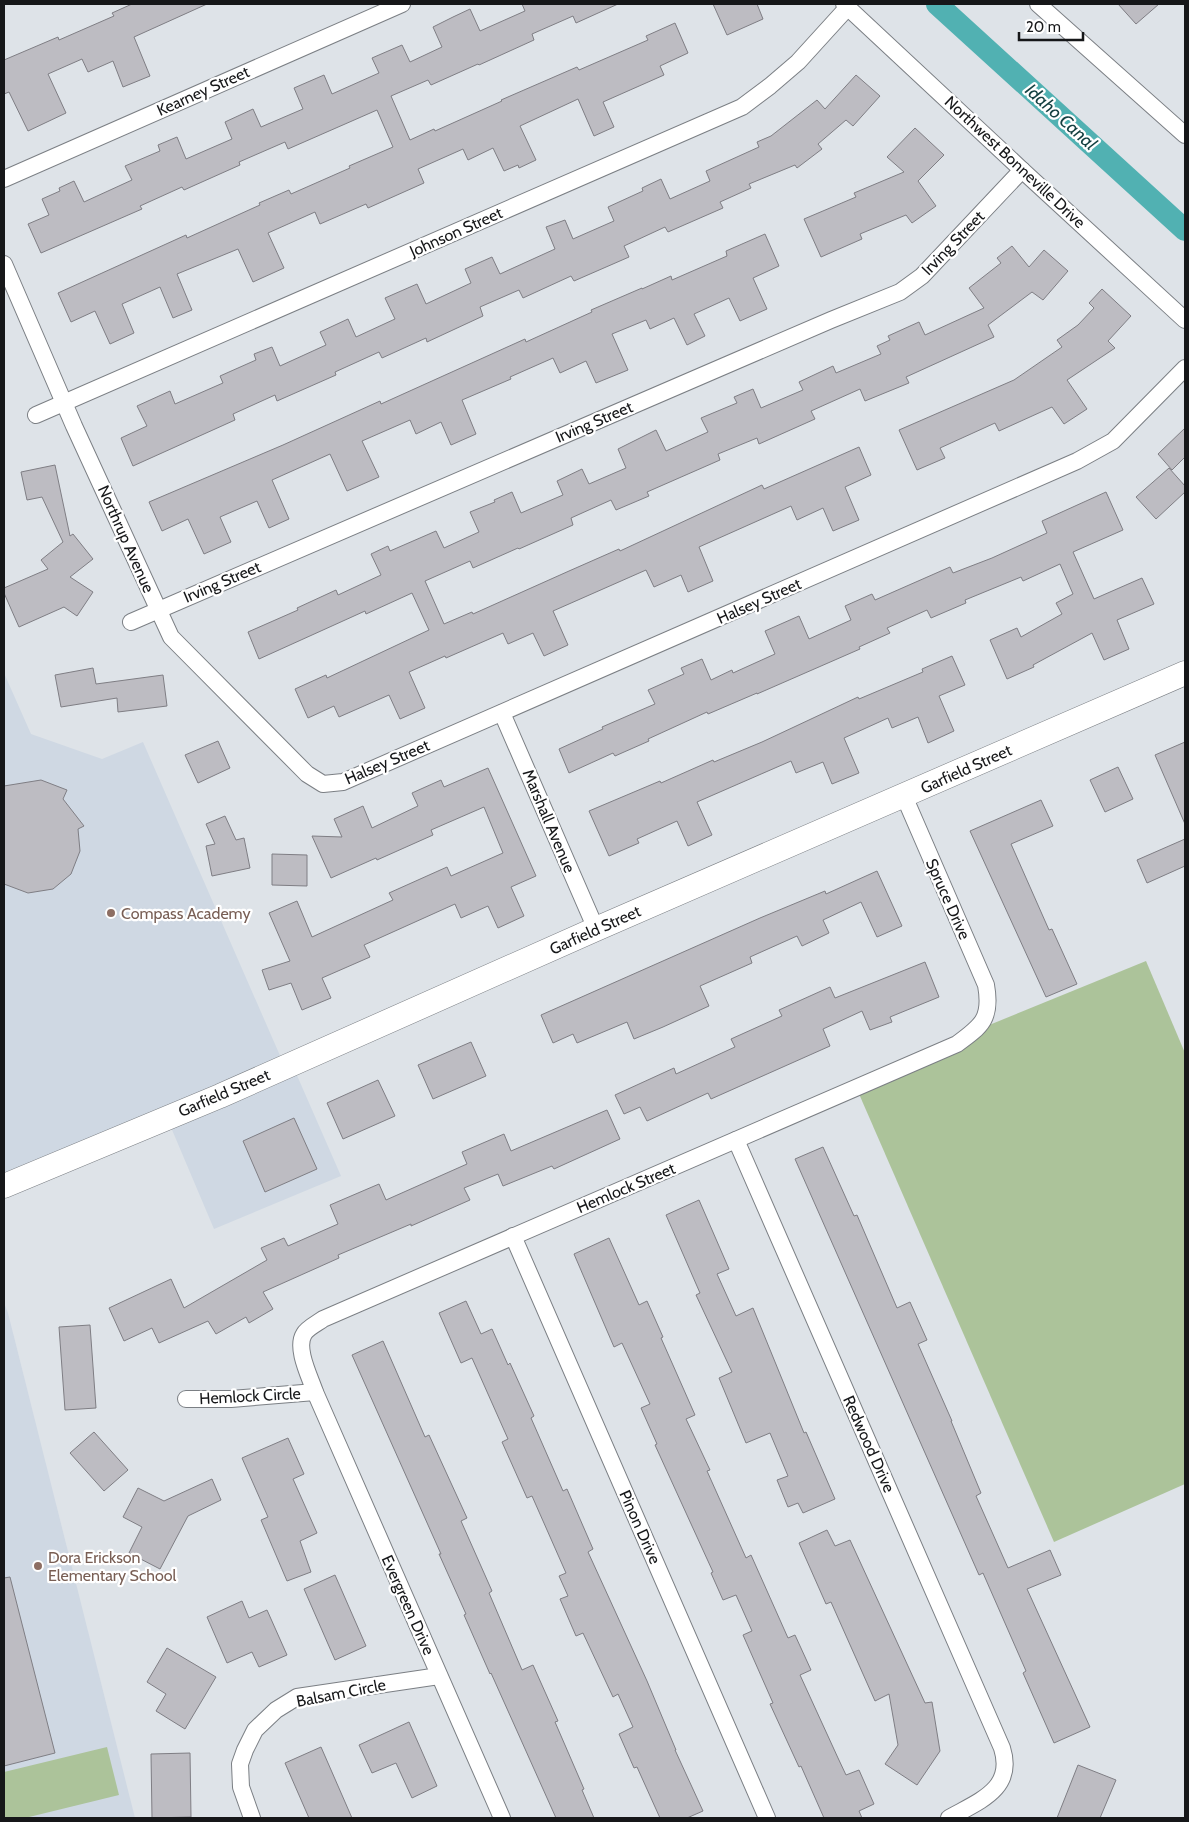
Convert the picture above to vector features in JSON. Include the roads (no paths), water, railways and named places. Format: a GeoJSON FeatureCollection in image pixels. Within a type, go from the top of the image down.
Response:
{"type":"FeatureCollection","features":[{"type":"Feature","properties":{"kind":"street","name":"Kearney Street"},"geometry":{"type":"LineString","coordinates":[[4,179],[402,4]]}},
{"type":"Feature","properties":{"kind":"street"},"geometry":{"type":"LineString","coordinates":[[1038,4],[1185,135]]}},
{"type":"Feature","properties":{"kind":"street","name":"Northwest Bonneville Drive"},"geometry":{"type":"LineString","coordinates":[[846,5],[1185,320]]}},
{"type":"Feature","properties":{"kind":"street","name":"Johnson Street"},"geometry":{"type":"LineString","coordinates":[[36,416],[742,107],[798,62],[846,5]]}},
{"type":"Feature","properties":{"kind":"street","name":"Irving Street"},"geometry":{"type":"LineString","coordinates":[[131,622],[900,292],[922,276],[1022,170]]}},
{"type":"Feature","properties":{"kind":"street","name":"Northrup Avenue"},"geometry":{"type":"LineString","coordinates":[[4,264],[64,403],[170,637],[307,774]]}},
{"type":"Feature","properties":{"kind":"street","name":"Halsey Street"},"geometry":{"type":"LineString","coordinates":[[307,774],[323,784],[343,782],[1077,461],[1113,441],[1185,368]]}},
{"type":"Feature","properties":{"kind":"street","name":"Garfield Street"},"geometry":{"type":"LineString","coordinates":[[4,1186],[220,1096],[596,929],[1185,673]]}},
{"type":"Feature","properties":{"kind":"street","name":"Marshall Avenue"},"geometry":{"type":"LineString","coordinates":[[502,713],[596,929]]}},
{"type":"Feature","properties":{"kind":"street","name":"Spruce Drive"},"geometry":{"type":"LineString","coordinates":[[904,796],[986,985],[990,1003]]}},
{"type":"Feature","properties":{"kind":"street","name":"Hemlock Street"},"geometry":{"type":"LineString","coordinates":[[315,1392],[301,1351],[301,1342],[304,1332],[324,1319],[957,1044],[977,1030],[985,1017],[990,1003]]}},
{"type":"Feature","properties":{"kind":"street","name":"Redwood Drive"},"geometry":{"type":"LineString","coordinates":[[736,1140],[1006,1758],[1001,1782],[992,1794],[949,1818]]}},
{"type":"Feature","properties":{"kind":"street","name":"Pinon Drive"},"geometry":{"type":"LineString","coordinates":[[513,1236],[767,1818]]}},
{"type":"Feature","properties":{"kind":"street","name":"Hemlock Circle"},"geometry":{"type":"LineString","coordinates":[[186,1399],[231,1399],[315,1392]]}},
{"type":"Feature","properties":{"kind":"street","name":"Evergreen Drive"},"geometry":{"type":"LineString","coordinates":[[315,1392],[502,1818]]}},
{"type":"Feature","properties":{"kind":"street","name":"Balsam Circle"},"geometry":{"type":"LineString","coordinates":[[252,1818],[241,1786],[240,1764],[255,1730],[276,1710],[297,1698],[439,1676]]}},
{"type":"Feature","properties":{"kind":"waterway","name":"Idaho Canal"},"geometry":{"type":"LineString","coordinates":[[937,4],[1185,230]]}},
{"type":"Feature","properties":{"kind":"place","name":"Compass Academy"},"geometry":{"type":"Point","coordinates":[111,913]}},
{"type":"Feature","properties":{"kind":"place","name":"Dora Erickson Elementary School"},"geometry":{"type":"Point","coordinates":[38,1566]}}]}
